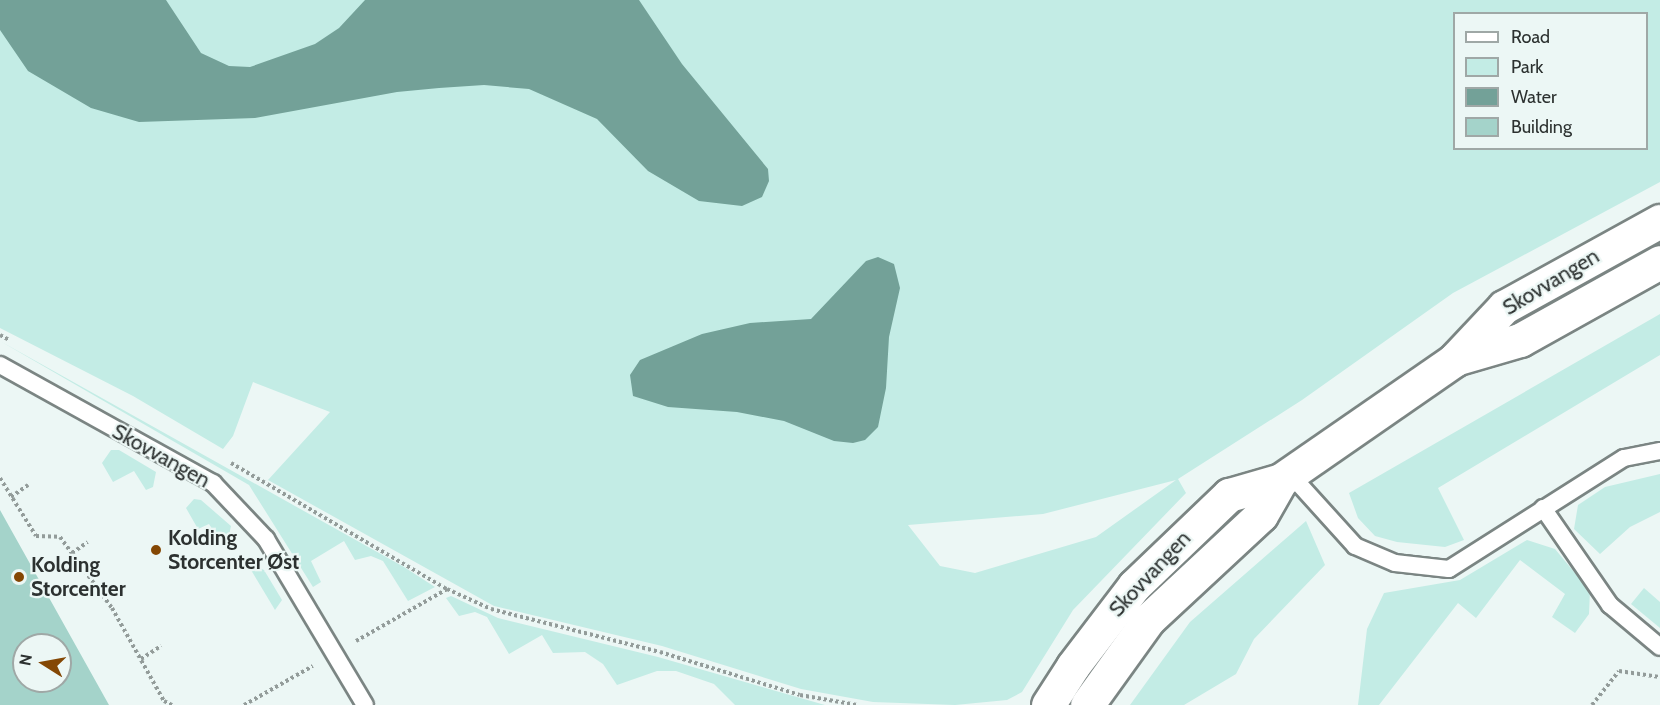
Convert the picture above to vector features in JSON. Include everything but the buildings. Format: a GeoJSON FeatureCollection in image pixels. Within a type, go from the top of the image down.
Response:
{"type":"FeatureCollection","features":[{"type":"Feature","properties":{"kind":"street","name":"Skovvangen"},"geometry":{"type":"LineString","coordinates":[[1048,705],[1104,622],[1164,554],[1229,495],[1286,477],[1454,360],[1504,307],[1660,221]]}},
{"type":"Feature","properties":{"kind":"street","name":"Skovvangen"},"geometry":{"type":"LineString","coordinates":[[1454,360],[1520,340],[1660,262]]}},
{"type":"Feature","properties":{"kind":"street","name":"Skovvangen"},"geometry":{"type":"LineString","coordinates":[[1087,705],[1148,620],[1261,515],[1286,477]]}},
{"type":"Feature","properties":{"kind":"lane","name":"Skovvangen"},"geometry":{"type":"LineString","coordinates":[[0,365],[213,483],[266,539],[365,705]]}},
{"type":"Feature","properties":{"kind":"lane"},"geometry":{"type":"LineString","coordinates":[[1286,477],[1355,546],[1395,563],[1421,568],[1449,569],[1624,458],[1660,451]]}},
{"type":"Feature","properties":{"kind":"lane"},"geometry":{"type":"LineString","coordinates":[[1543,508],[1610,605],[1660,647]]}},
{"type":"Feature","properties":{"kind":"path"},"geometry":{"type":"LineString","coordinates":[[0,335],[11,341]]}},
{"type":"Feature","properties":{"kind":"path"},"geometry":{"type":"LineString","coordinates":[[225,459],[447,589],[490,609],[660,652],[800,695],[856,705]]}},
{"type":"Feature","properties":{"kind":"path"},"geometry":{"type":"LineString","coordinates":[[0,478],[36,536],[60,537],[112,608],[164,701],[172,705]]}},
{"type":"Feature","properties":{"kind":"path"},"geometry":{"type":"LineString","coordinates":[[10,497],[28,485]]}},
{"type":"Feature","properties":{"kind":"path"},"geometry":{"type":"LineString","coordinates":[[72,553],[88,542]]}},
{"type":"Feature","properties":{"kind":"path"},"geometry":{"type":"LineString","coordinates":[[141,659],[162,646]]}},
{"type":"Feature","properties":{"kind":"path"},"geometry":{"type":"LineString","coordinates":[[1592,705],[1619,671],[1660,677]]}},
{"type":"Feature","properties":{"kind":"green space"},"geometry":{"type":"Polygon","coordinates":[[[0,0],[1660,0],[1660,182],[1453,293],[1302,400],[1178,479],[1186,493],[1073,610],[1022,692],[1007,700],[955,705],[873,702],[801,689],[662,646],[494,606],[268,480],[330,412],[253,382],[233,436],[223,449],[133,396],[0,328],[0,0]],[[1176,480],[1043,514],[908,525],[940,566],[975,573],[1096,537],[1176,480]]]}},
{"type":"Feature","properties":{"kind":"green space"},"geometry":{"type":"Polygon","coordinates":[[[1660,233],[1660,251],[1516,330],[1510,321],[1660,233]]]}},
{"type":"Feature","properties":{"kind":"green space"},"geometry":{"type":"Polygon","coordinates":[[[1660,314],[1660,355],[1438,488],[1464,540],[1445,547],[1397,542],[1375,536],[1358,518],[1349,493],[1660,314]]]}},
{"type":"Feature","properties":{"kind":"green space"},"geometry":{"type":"Polygon","coordinates":[[[0,341],[404,567],[435,587],[408,601],[383,561],[371,556],[355,560],[344,541],[311,561],[321,582],[313,587],[249,485],[0,341]]]}},
{"type":"Feature","properties":{"kind":"green space"},"geometry":{"type":"Polygon","coordinates":[[[111,450],[119,450],[156,472],[153,487],[146,490],[134,471],[113,482],[102,463],[111,450]]]}},
{"type":"Feature","properties":{"kind":"green space"},"geometry":{"type":"Polygon","coordinates":[[[1660,474],[1660,512],[1630,527],[1600,554],[1574,529],[1578,505],[1605,487],[1660,474]]]}},
{"type":"Feature","properties":{"kind":"green space"},"geometry":{"type":"Polygon","coordinates":[[[194,499],[201,500],[231,526],[228,540],[221,543],[209,524],[198,529],[186,508],[194,499]]]}},
{"type":"Feature","properties":{"kind":"green space"},"geometry":{"type":"Polygon","coordinates":[[[1306,521],[1325,565],[1254,639],[1236,674],[1184,705],[1130,705],[1190,622],[1306,521]]]}},
{"type":"Feature","properties":{"kind":"green space"},"geometry":{"type":"Polygon","coordinates":[[[1527,540],[1555,549],[1590,591],[1589,614],[1575,633],[1552,617],[1565,594],[1520,560],[1476,618],[1458,603],[1379,705],[1358,705],[1367,629],[1384,593],[1460,580],[1527,540]]]}},
{"type":"Feature","properties":{"kind":"green space"},"geometry":{"type":"Polygon","coordinates":[[[257,567],[264,570],[282,600],[275,610],[251,570],[257,567]]]}},
{"type":"Feature","properties":{"kind":"green space"},"geometry":{"type":"Polygon","coordinates":[[[1644,588],[1660,602],[1660,628],[1631,604],[1644,588]]]}},
{"type":"Feature","properties":{"kind":"green space"},"geometry":{"type":"Polygon","coordinates":[[[451,596],[498,618],[658,657],[825,705],[735,705],[714,684],[676,671],[657,671],[617,685],[603,664],[585,652],[553,653],[542,635],[509,654],[487,617],[475,612],[459,616],[446,598],[451,596]]]}},
{"type":"Feature","properties":{"kind":"water"},"geometry":{"type":"Polygon","coordinates":[[[0,0],[166,0],[201,53],[229,66],[250,67],[315,44],[339,28],[365,0],[639,0],[682,64],[768,169],[769,181],[762,197],[742,206],[699,201],[648,171],[597,119],[529,89],[484,85],[439,88],[397,92],[255,118],[139,122],[91,108],[28,71],[0,30],[0,0]]]}},
{"type":"Feature","properties":{"kind":"water"},"geometry":{"type":"Polygon","coordinates":[[[878,257],[894,264],[900,288],[889,337],[886,388],[878,427],[865,440],[853,443],[834,441],[784,421],[737,412],[668,407],[633,396],[630,375],[640,360],[702,334],[750,323],[811,319],[866,261],[878,257]]]}},
{"type":"Feature","properties":{"kind":"place","name":"Kolding Storcenter Øst"},"geometry":{"type":"Point","coordinates":[156,550]}},
{"type":"Feature","properties":{"kind":"place","name":"Kolding Storcenter"},"geometry":{"type":"Point","coordinates":[19,577]}}]}
